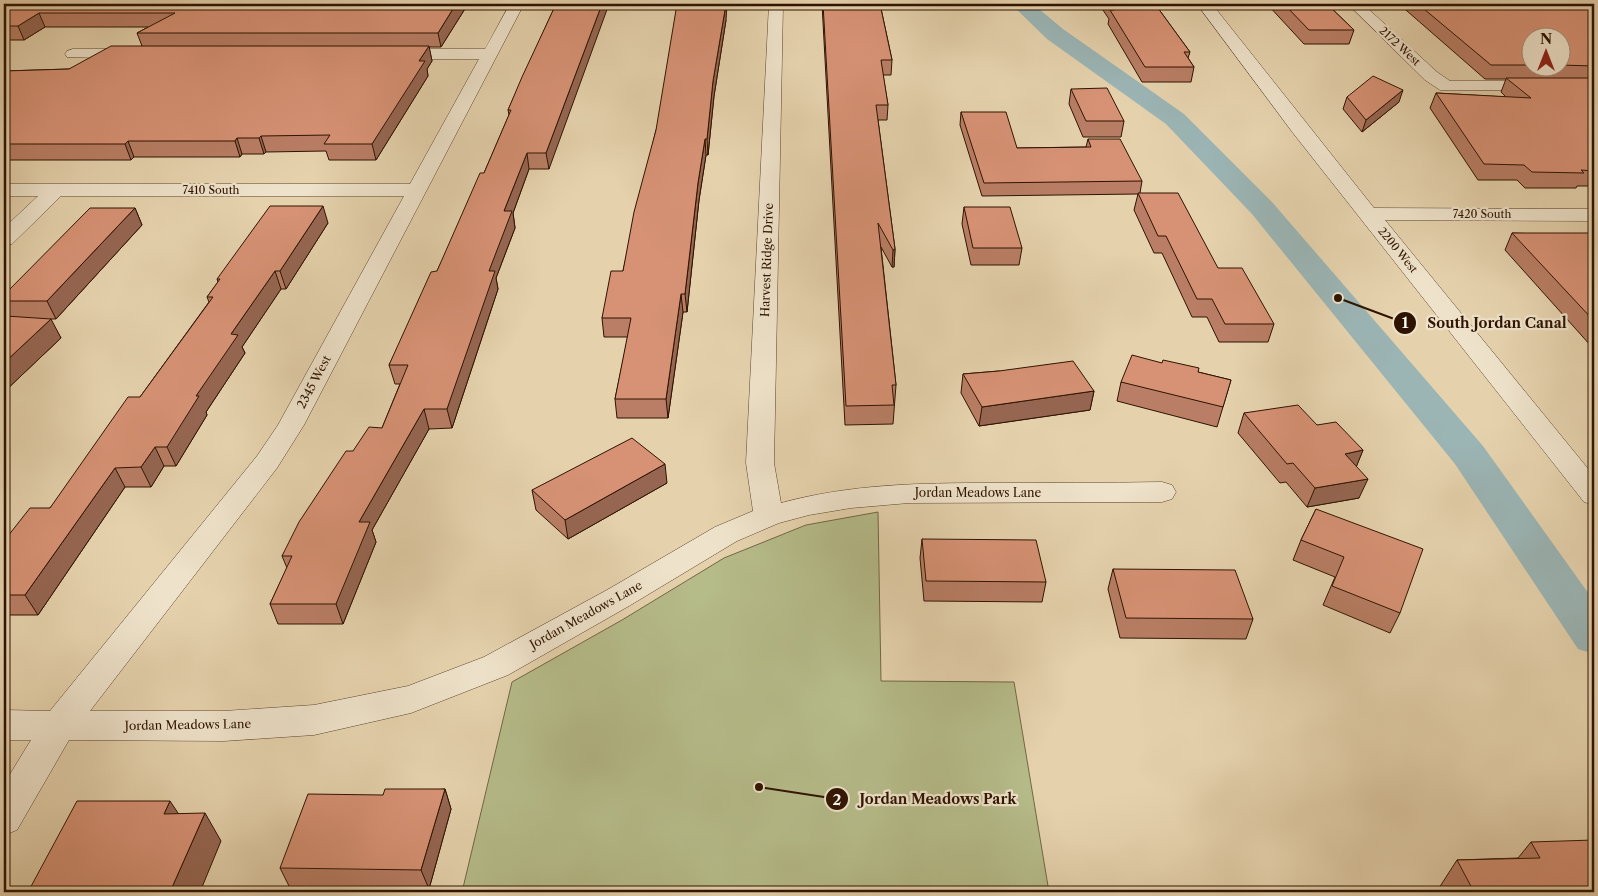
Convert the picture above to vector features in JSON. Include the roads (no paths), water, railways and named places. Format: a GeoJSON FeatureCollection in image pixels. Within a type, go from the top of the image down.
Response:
{"type":"FeatureCollection","features":[{"type":"Feature","properties":{"kind":"street","name":"2345 West"},"geometry":{"type":"LineString","coordinates":[[4,818],[59,726],[267,462],[296,416],[517,4]]}},
{"type":"Feature","properties":{"kind":"street","name":"Harvest Ridge Drive"},"geometry":{"type":"LineString","coordinates":[[768,516],[760,463],[776,4]]}},
{"type":"Feature","properties":{"kind":"street","name":"2200 West"},"geometry":{"type":"LineString","coordinates":[[1204,4],[1594,495]]}},
{"type":"Feature","properties":{"kind":"street","name":"2172 West"},"geometry":{"type":"LineString","coordinates":[[1355,4],[1431,76],[1446,86],[1594,86]]}},
{"type":"Feature","properties":{"kind":"street"},"geometry":{"type":"LineString","coordinates":[[74,54],[152,54]]}},
{"type":"Feature","properties":{"kind":"street"},"geometry":{"type":"LineString","coordinates":[[378,54],[490,54]]}},
{"type":"Feature","properties":{"kind":"street","name":"7410 South"},"geometry":{"type":"LineString","coordinates":[[4,190],[417,190]]}},
{"type":"Feature","properties":{"kind":"street"},"geometry":{"type":"LineString","coordinates":[[4,239],[56,190]]}},
{"type":"Feature","properties":{"kind":"street","name":"7420 South"},"geometry":{"type":"LineString","coordinates":[[1369,214],[1594,214]]}},
{"type":"Feature","properties":{"kind":"street","name":"Jordan Meadows Lane"},"geometry":{"type":"LineString","coordinates":[[4,725],[224,726],[304,720],[411,699],[496,666],[618,598],[726,534],[768,516],[809,505],[851,498],[909,493],[1162,492]]}},
{"type":"Feature","properties":{"kind":"waterway"},"geometry":{"type":"LineString","coordinates":[[1021,4],[1055,34],[1175,119],[1262,208],[1469,455],[1594,636]]}},
{"type":"Feature","properties":{"kind":"place","name":"South Jordan Canal"},"geometry":{"type":"Point","coordinates":[1338,298]}},
{"type":"Feature","properties":{"kind":"place","name":"Jordan Meadows Park"},"geometry":{"type":"Point","coordinates":[759,787]}}]}
